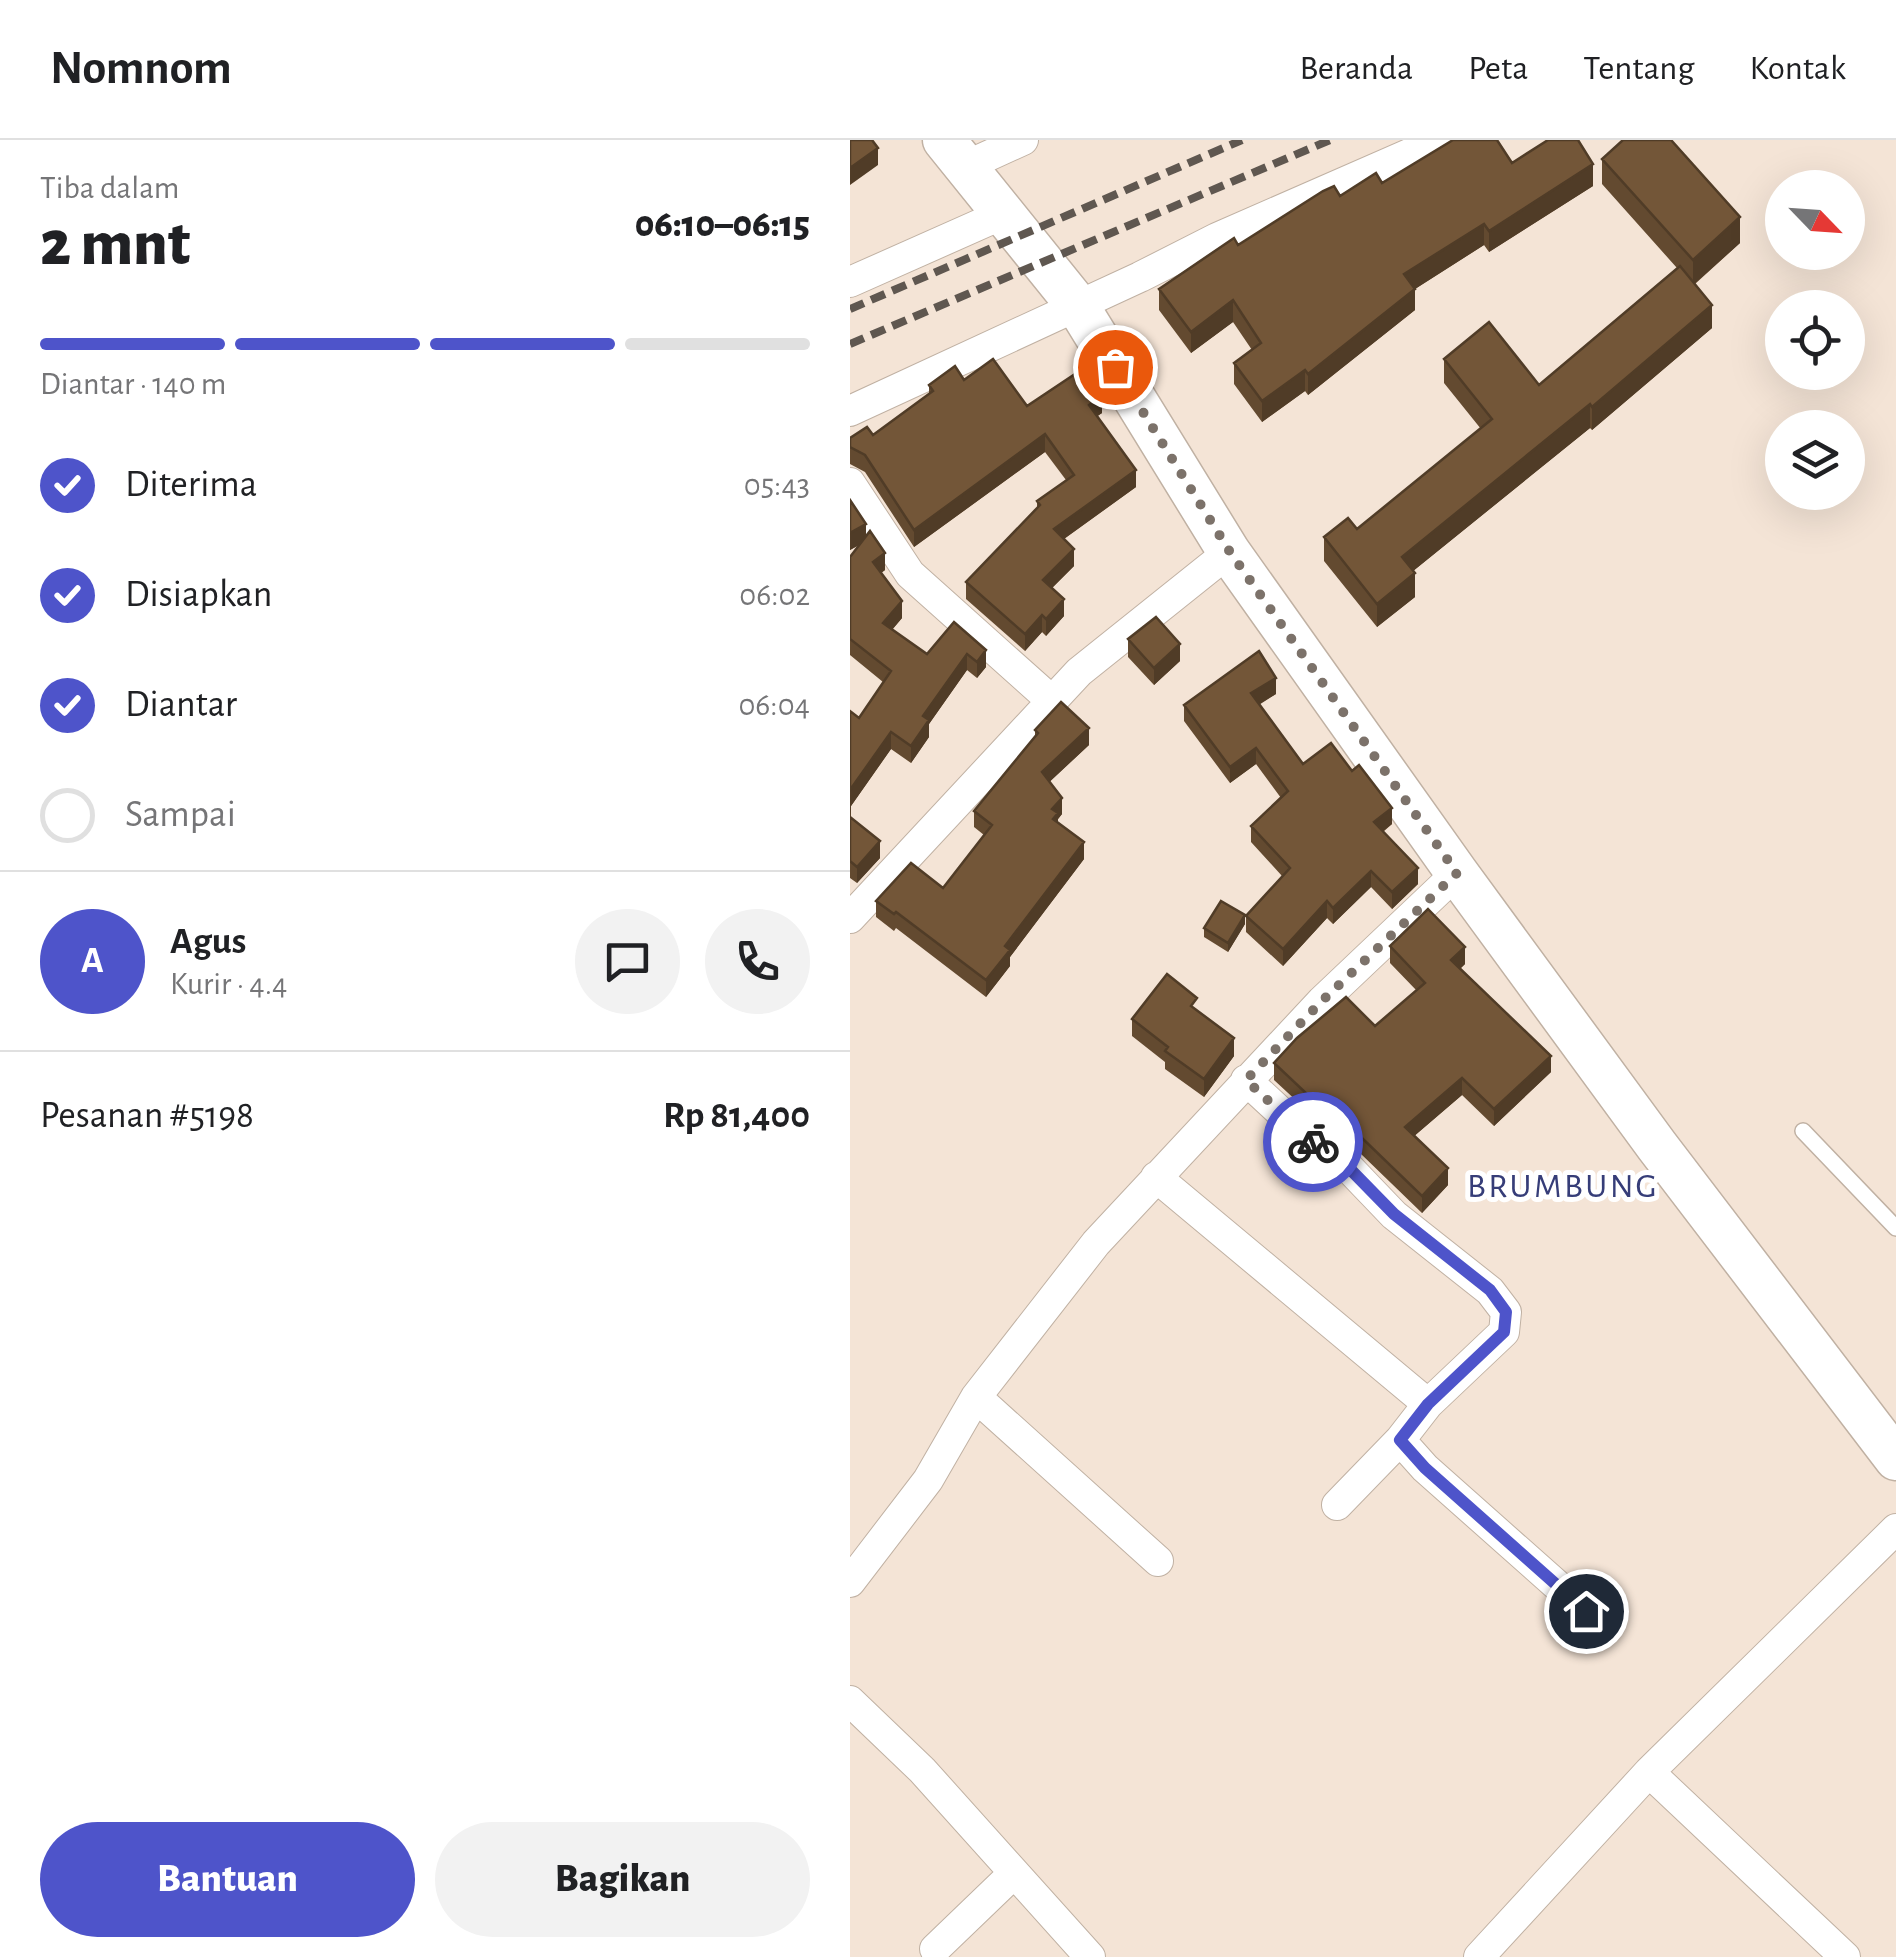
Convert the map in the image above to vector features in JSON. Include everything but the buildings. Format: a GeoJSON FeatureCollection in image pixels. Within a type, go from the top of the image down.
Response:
{"type":"FeatureCollection","features":[{"type":"Feature","properties":{"kind":"street"},"geometry":{"type":"LineString","coordinates":[[850,411],[1217,238],[1441,140]]}},
{"type":"Feature","properties":{"kind":"street"},"geometry":{"type":"LineString","coordinates":[[1018,142],[955,153],[1077,305],[1230,552],[1457,873],[1656,1146],[1896,1459]]}},
{"type":"Feature","properties":{"kind":"street"},"geometry":{"type":"LineString","coordinates":[[850,282],[1003,214]]}},
{"type":"Feature","properties":{"kind":"street"},"geometry":{"type":"LineString","coordinates":[[850,483],[910,574],[1052,701]]}},
{"type":"Feature","properties":{"kind":"street"},"geometry":{"type":"LineString","coordinates":[[850,918],[1096,656],[1230,552]]}},
{"type":"Feature","properties":{"kind":"street"},"geometry":{"type":"LineString","coordinates":[[850,1582],[928,1480],[976,1397],[1096,1243],[1322,1001],[1457,873]]}},
{"type":"Feature","properties":{"kind":"street"},"geometry":{"type":"LineString","coordinates":[[1246,1080],[1315,1144],[1348,1167],[1394,1214],[1490,1290],[1506,1312],[1504,1332],[1428,1404],[1400,1440],[1338,1505]]}},
{"type":"Feature","properties":{"kind":"street"},"geometry":{"type":"LineString","coordinates":[[1156,1176],[1428,1404]]}},
{"type":"Feature","properties":{"kind":"street"},"geometry":{"type":"LineString","coordinates":[[976,1397],[1158,1562]]}},
{"type":"Feature","properties":{"kind":"street"},"geometry":{"type":"LineString","coordinates":[[1400,1440],[1425,1468],[1586,1611]]}},
{"type":"Feature","properties":{"kind":"street"},"geometry":{"type":"LineString","coordinates":[[1488,1954],[1649,1772],[1896,1529]]}},
{"type":"Feature","properties":{"kind":"street"},"geometry":{"type":"LineString","coordinates":[[850,1701],[922,1770],[1079,1953]]}},
{"type":"Feature","properties":{"kind":"street"},"geometry":{"type":"LineString","coordinates":[[1649,1772],[1845,1957]]}},
{"type":"Feature","properties":{"kind":"street"},"geometry":{"type":"LineString","coordinates":[[936,1950],[1013,1874]]}},
{"type":"Feature","properties":{"kind":"lane"},"geometry":{"type":"LineString","coordinates":[[1803,1131],[1896,1228]]}},
{"type":"Feature","properties":{"kind":"railway"},"geometry":{"type":"LineString","coordinates":[[850,309],[1242,140]]}},
{"type":"Feature","properties":{"kind":"railway"},"geometry":{"type":"LineString","coordinates":[[850,344],[1330,140]]}},
{"type":"Feature","properties":{"kind":"way so far"},"geometry":{"type":"LineString","coordinates":[[1115,367],[1230,552],[1457,873],[1322,1001],[1246,1080],[1313,1142]]}},
{"type":"Feature","properties":{"kind":"district","name":"BRUMBUNG"},"geometry":{"type":"Point","coordinates":[1563,1185]}},
{"type":"Feature","properties":{"kind":"route"},"geometry":{"type":"LineString","coordinates":[[1313,1142],[1348,1167],[1394,1214],[1490,1290],[1506,1312],[1504,1332],[1428,1404],[1400,1440],[1425,1468],[1586,1611]]}}]}
